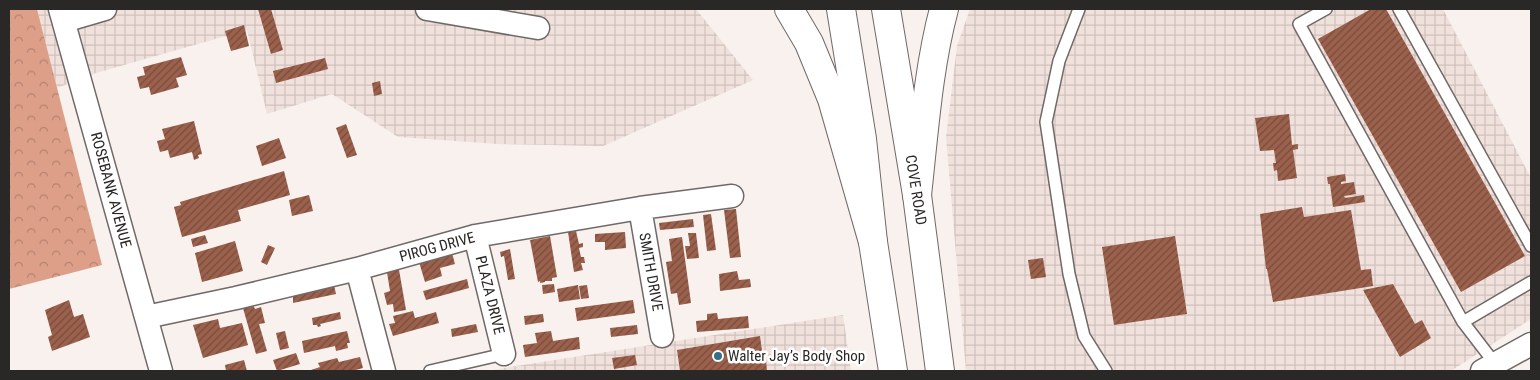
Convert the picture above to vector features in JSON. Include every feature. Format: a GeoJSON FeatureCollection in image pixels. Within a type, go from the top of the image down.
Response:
{"type":"FeatureCollection","features":[{"type":"Feature","properties":{"kind":"main road"},"geometry":{"type":"LineString","coordinates":[[789,9],[809,43],[832,99],[873,242]]}},
{"type":"Feature","properties":{"kind":"main road"},"geometry":{"type":"LineString","coordinates":[[841,9],[862,139],[873,242],[893,371]]}},
{"type":"Feature","properties":{"kind":"main road","name":"COVE ROAD"},"geometry":{"type":"LineString","coordinates":[[886,9],[918,195],[940,371]]}},
{"type":"Feature","properties":{"kind":"main road"},"geometry":{"type":"LineString","coordinates":[[918,195],[930,76],[936,39],[944,9]]}},
{"type":"Feature","properties":{"kind":"street"},"geometry":{"type":"LineString","coordinates":[[62,15],[105,9]]}},
{"type":"Feature","properties":{"kind":"street"},"geometry":{"type":"LineString","coordinates":[[427,9],[538,28]]}},
{"type":"Feature","properties":{"kind":"street","name":"ROSEBANK AVENUE"},"geometry":{"type":"LineString","coordinates":[[62,15],[161,371]]}},
{"type":"Feature","properties":{"kind":"street","name":"PIROG DRIVE"},"geometry":{"type":"LineString","coordinates":[[146,317],[357,269],[475,236],[640,208],[732,196]]}},
{"type":"Feature","properties":{"kind":"street","name":"SMITH DRIVE"},"geometry":{"type":"LineString","coordinates":[[640,208],[662,336]]}},
{"type":"Feature","properties":{"kind":"street","name":"PLAZA DRIVE"},"geometry":{"type":"LineString","coordinates":[[475,236],[504,354]]}},
{"type":"Feature","properties":{"kind":"street"},"geometry":{"type":"LineString","coordinates":[[357,269],[384,371]]}},
{"type":"Feature","properties":{"kind":"street"},"geometry":{"type":"LineString","coordinates":[[1489,368],[1531,344]]}},
{"type":"Feature","properties":{"kind":"lane"},"geometry":{"type":"LineString","coordinates":[[1079,9],[1060,61],[1046,122],[1069,274],[1084,336],[1106,371]]}},
{"type":"Feature","properties":{"kind":"lane"},"geometry":{"type":"LineString","coordinates":[[1326,9],[1299,24],[1489,368]]}},
{"type":"Feature","properties":{"kind":"lane"},"geometry":{"type":"LineString","coordinates":[[1399,9],[1531,246]]}},
{"type":"Feature","properties":{"kind":"lane"},"geometry":{"type":"LineString","coordinates":[[1463,322],[1531,282]]}},
{"type":"Feature","properties":{"kind":"lane"},"geometry":{"type":"LineString","coordinates":[[430,371],[504,354]]}},
{"type":"Feature","properties":{"kind":"shaded area"},"geometry":{"type":"Polygon","coordinates":[[[37,9],[696,9],[753,80],[603,146],[498,144],[398,137],[332,94],[267,114],[247,30],[96,73],[57,88],[37,9]]]}},
{"type":"Feature","properties":{"kind":"shaded area"},"geometry":{"type":"Polygon","coordinates":[[[970,9],[1443,9],[1531,178],[1531,319],[1451,371],[966,371],[946,137],[957,46],[970,9]]]}},
{"type":"Feature","properties":{"kind":"shaded area"},"geometry":{"type":"Polygon","coordinates":[[[843,315],[851,371],[489,371],[510,367],[843,315]]]}},
{"type":"Feature","properties":{"kind":"green space"},"geometry":{"type":"Polygon","coordinates":[[[9,9],[37,9],[102,265],[9,289],[9,9]]]}},
{"type":"Feature","properties":{"kind":"building"},"geometry":{"type":"Polygon","coordinates":[[[258,9],[271,9],[283,50],[271,54],[258,9]]]}},
{"type":"Feature","properties":{"kind":"building"},"geometry":{"type":"Polygon","coordinates":[[[1371,9],[1386,9],[1525,256],[1461,292],[1318,39],[1371,9]]]}},
{"type":"Feature","properties":{"kind":"building"},"geometry":{"type":"Polygon","coordinates":[[[244,25],[249,46],[231,51],[225,31],[244,25]]]}},
{"type":"Feature","properties":{"kind":"building"},"geometry":{"type":"Polygon","coordinates":[[[181,57],[187,75],[176,78],[179,87],[151,95],[149,87],[140,89],[137,77],[145,75],[143,67],[181,57]]]}},
{"type":"Feature","properties":{"kind":"building"},"geometry":{"type":"Polygon","coordinates":[[[325,58],[328,69],[276,83],[273,71],[325,58]]]}},
{"type":"Feature","properties":{"kind":"building"},"geometry":{"type":"Polygon","coordinates":[[[380,81],[382,94],[374,96],[372,83],[380,81]]]}},
{"type":"Feature","properties":{"kind":"building"},"geometry":{"type":"Polygon","coordinates":[[[1289,114],[1292,145],[1298,144],[1298,149],[1293,150],[1297,178],[1278,181],[1277,170],[1274,171],[1273,163],[1276,163],[1274,150],[1260,151],[1255,118],[1289,114]]]}},
{"type":"Feature","properties":{"kind":"building"},"geometry":{"type":"Polygon","coordinates":[[[194,121],[202,154],[198,155],[199,158],[194,160],[192,152],[170,158],[168,150],[160,152],[157,141],[165,139],[162,129],[194,121]]]}},
{"type":"Feature","properties":{"kind":"building"},"geometry":{"type":"Polygon","coordinates":[[[346,124],[357,155],[347,158],[336,128],[346,124]]]}},
{"type":"Feature","properties":{"kind":"building"},"geometry":{"type":"Polygon","coordinates":[[[279,138],[286,158],[262,166],[256,146],[279,138]]]}},
{"type":"Feature","properties":{"kind":"building"},"geometry":{"type":"Polygon","coordinates":[[[284,171],[290,195],[238,210],[241,221],[182,237],[174,207],[181,205],[180,202],[284,171]]]}},
{"type":"Feature","properties":{"kind":"building"},"geometry":{"type":"Polygon","coordinates":[[[1345,174],[1346,181],[1341,182],[1341,184],[1354,182],[1356,194],[1344,196],[1345,198],[1364,195],[1365,202],[1333,207],[1330,184],[1328,184],[1327,177],[1345,174]]]}},
{"type":"Feature","properties":{"kind":"building"},"geometry":{"type":"Polygon","coordinates":[[[309,195],[313,211],[292,216],[289,200],[309,195]]]}},
{"type":"Feature","properties":{"kind":"building"},"geometry":{"type":"Polygon","coordinates":[[[1302,207],[1304,217],[1351,210],[1361,270],[1371,269],[1373,286],[1273,302],[1266,269],[1260,214],[1302,207]]]}},
{"type":"Feature","properties":{"kind":"building"},"geometry":{"type":"Polygon","coordinates":[[[736,209],[741,257],[730,258],[724,210],[736,209]]]}},
{"type":"Feature","properties":{"kind":"building"},"geometry":{"type":"Polygon","coordinates":[[[711,214],[716,250],[707,251],[703,215],[711,214]]]}},
{"type":"Feature","properties":{"kind":"building"},"geometry":{"type":"Polygon","coordinates":[[[693,219],[694,227],[660,230],[659,223],[693,219]]]}},
{"type":"Feature","properties":{"kind":"building"},"geometry":{"type":"Polygon","coordinates":[[[576,231],[579,244],[583,243],[583,247],[579,248],[585,263],[581,263],[583,270],[574,272],[568,232],[576,231]]]}},
{"type":"Feature","properties":{"kind":"building"},"geometry":{"type":"Polygon","coordinates":[[[625,232],[626,248],[605,250],[605,242],[595,242],[595,234],[625,232]]]}},
{"type":"Feature","properties":{"kind":"building"},"geometry":{"type":"Polygon","coordinates":[[[688,233],[696,233],[699,258],[687,259],[685,246],[690,246],[688,233]]]}},
{"type":"Feature","properties":{"kind":"building"},"geometry":{"type":"Polygon","coordinates":[[[205,235],[208,243],[193,247],[191,239],[205,235]]]}},
{"type":"Feature","properties":{"kind":"building"},"geometry":{"type":"Polygon","coordinates":[[[550,236],[557,277],[552,278],[552,281],[540,283],[540,281],[538,282],[530,240],[550,236]]]}},
{"type":"Feature","properties":{"kind":"building"},"geometry":{"type":"Polygon","coordinates":[[[1175,236],[1187,314],[1114,325],[1102,247],[1175,236]]]}},
{"type":"Feature","properties":{"kind":"building"},"geometry":{"type":"Polygon","coordinates":[[[682,237],[691,303],[679,305],[677,293],[671,294],[666,262],[672,261],[669,239],[682,237]]]}},
{"type":"Feature","properties":{"kind":"building"},"geometry":{"type":"Polygon","coordinates":[[[235,241],[243,271],[202,282],[195,253],[235,241]]]}},
{"type":"Feature","properties":{"kind":"building"},"geometry":{"type":"Polygon","coordinates":[[[268,245],[275,248],[267,265],[261,262],[268,245]]]}},
{"type":"Feature","properties":{"kind":"building"},"geometry":{"type":"Polygon","coordinates":[[[510,249],[515,279],[508,280],[504,256],[501,257],[500,252],[510,249]]]}},
{"type":"Feature","properties":{"kind":"building"},"geometry":{"type":"Polygon","coordinates":[[[452,253],[455,264],[440,268],[442,276],[425,282],[419,262],[452,253]]]}},
{"type":"Feature","properties":{"kind":"building"},"geometry":{"type":"Polygon","coordinates":[[[1043,258],[1046,277],[1031,279],[1028,260],[1043,258]]]}},
{"type":"Feature","properties":{"kind":"building"},"geometry":{"type":"Polygon","coordinates":[[[398,264],[406,310],[394,312],[393,304],[387,305],[384,293],[390,291],[386,266],[398,264]]]}},
{"type":"Feature","properties":{"kind":"building"},"geometry":{"type":"Polygon","coordinates":[[[737,271],[739,280],[750,279],[751,287],[720,291],[719,274],[737,271]]]}},
{"type":"Feature","properties":{"kind":"building"},"geometry":{"type":"Polygon","coordinates":[[[467,279],[469,288],[426,300],[423,291],[467,279]]]}},
{"type":"Feature","properties":{"kind":"building"},"geometry":{"type":"Polygon","coordinates":[[[554,284],[555,292],[543,294],[542,285],[554,284]]]}},
{"type":"Feature","properties":{"kind":"building"},"geometry":{"type":"Polygon","coordinates":[[[1393,284],[1415,324],[1422,320],[1431,338],[1400,357],[1363,290],[1393,284]]]}},
{"type":"Feature","properties":{"kind":"building"},"geometry":{"type":"Polygon","coordinates":[[[334,285],[336,294],[293,303],[293,294],[334,285]]]}},
{"type":"Feature","properties":{"kind":"building"},"geometry":{"type":"Polygon","coordinates":[[[578,285],[580,299],[559,302],[557,289],[578,285]]]}},
{"type":"Feature","properties":{"kind":"building"},"geometry":{"type":"Polygon","coordinates":[[[587,285],[589,298],[581,299],[579,286],[587,285]]]}},
{"type":"Feature","properties":{"kind":"building"},"geometry":{"type":"Polygon","coordinates":[[[69,300],[74,317],[83,314],[90,337],[52,351],[48,337],[52,335],[45,310],[69,300]]]}},
{"type":"Feature","properties":{"kind":"building"},"geometry":{"type":"Polygon","coordinates":[[[633,300],[635,313],[577,321],[575,308],[633,300]]]}},
{"type":"Feature","properties":{"kind":"building"},"geometry":{"type":"Polygon","coordinates":[[[253,305],[255,309],[261,307],[265,323],[259,324],[267,351],[256,354],[243,308],[253,305]]]}},
{"type":"Feature","properties":{"kind":"building"},"geometry":{"type":"Polygon","coordinates":[[[413,311],[415,318],[436,312],[439,323],[393,336],[389,324],[395,323],[393,316],[413,311]]]}},
{"type":"Feature","properties":{"kind":"building"},"geometry":{"type":"Polygon","coordinates":[[[340,312],[341,319],[320,324],[321,326],[318,327],[313,325],[312,318],[340,312]]]}},
{"type":"Feature","properties":{"kind":"building"},"geometry":{"type":"Polygon","coordinates":[[[717,313],[718,319],[748,316],[749,328],[697,332],[696,321],[707,320],[707,314],[717,313]]]}},
{"type":"Feature","properties":{"kind":"building"},"geometry":{"type":"Polygon","coordinates":[[[543,314],[544,322],[525,325],[524,316],[543,314]]]}},
{"type":"Feature","properties":{"kind":"building"},"geometry":{"type":"Polygon","coordinates":[[[218,319],[220,328],[242,323],[248,345],[203,358],[193,325],[218,319]]]}},
{"type":"Feature","properties":{"kind":"building"},"geometry":{"type":"Polygon","coordinates":[[[476,324],[478,332],[452,337],[451,329],[476,324]]]}},
{"type":"Feature","properties":{"kind":"building"},"geometry":{"type":"Polygon","coordinates":[[[637,325],[638,334],[611,337],[610,328],[637,325]]]}},
{"type":"Feature","properties":{"kind":"building"},"geometry":{"type":"Polygon","coordinates":[[[285,331],[289,348],[280,350],[276,333],[285,331]]]}},
{"type":"Feature","properties":{"kind":"building"},"geometry":{"type":"Polygon","coordinates":[[[347,331],[350,343],[347,343],[348,348],[336,351],[335,346],[304,353],[302,341],[347,331]]]}},
{"type":"Feature","properties":{"kind":"building"},"geometry":{"type":"Polygon","coordinates":[[[551,331],[553,341],[579,337],[580,349],[525,357],[523,345],[537,343],[535,333],[551,331]]]}},
{"type":"Feature","properties":{"kind":"building","name":"Walter Jay’s Body Shop"},"geometry":{"type":"Polygon","coordinates":[[[760,336],[762,351],[758,352],[759,361],[766,360],[767,371],[680,371],[677,350],[760,336]]]}},
{"type":"Feature","properties":{"kind":"building"},"geometry":{"type":"Polygon","coordinates":[[[296,353],[300,364],[277,371],[273,360],[296,353]]]}},
{"type":"Feature","properties":{"kind":"building"},"geometry":{"type":"Polygon","coordinates":[[[635,355],[637,365],[614,369],[612,358],[635,355]]]}},
{"type":"Feature","properties":{"kind":"building"},"geometry":{"type":"Polygon","coordinates":[[[360,357],[363,368],[352,371],[308,371],[320,367],[318,363],[337,358],[339,362],[360,357]]]}},
{"type":"Feature","properties":{"kind":"building"},"geometry":{"type":"Polygon","coordinates":[[[244,360],[247,371],[226,371],[225,365],[244,360]]]}},
{"type":"Feature","properties":{"kind":"place","name":"Walter Jay’s Body Shop"},"geometry":{"type":"Point","coordinates":[718,356]}}]}
